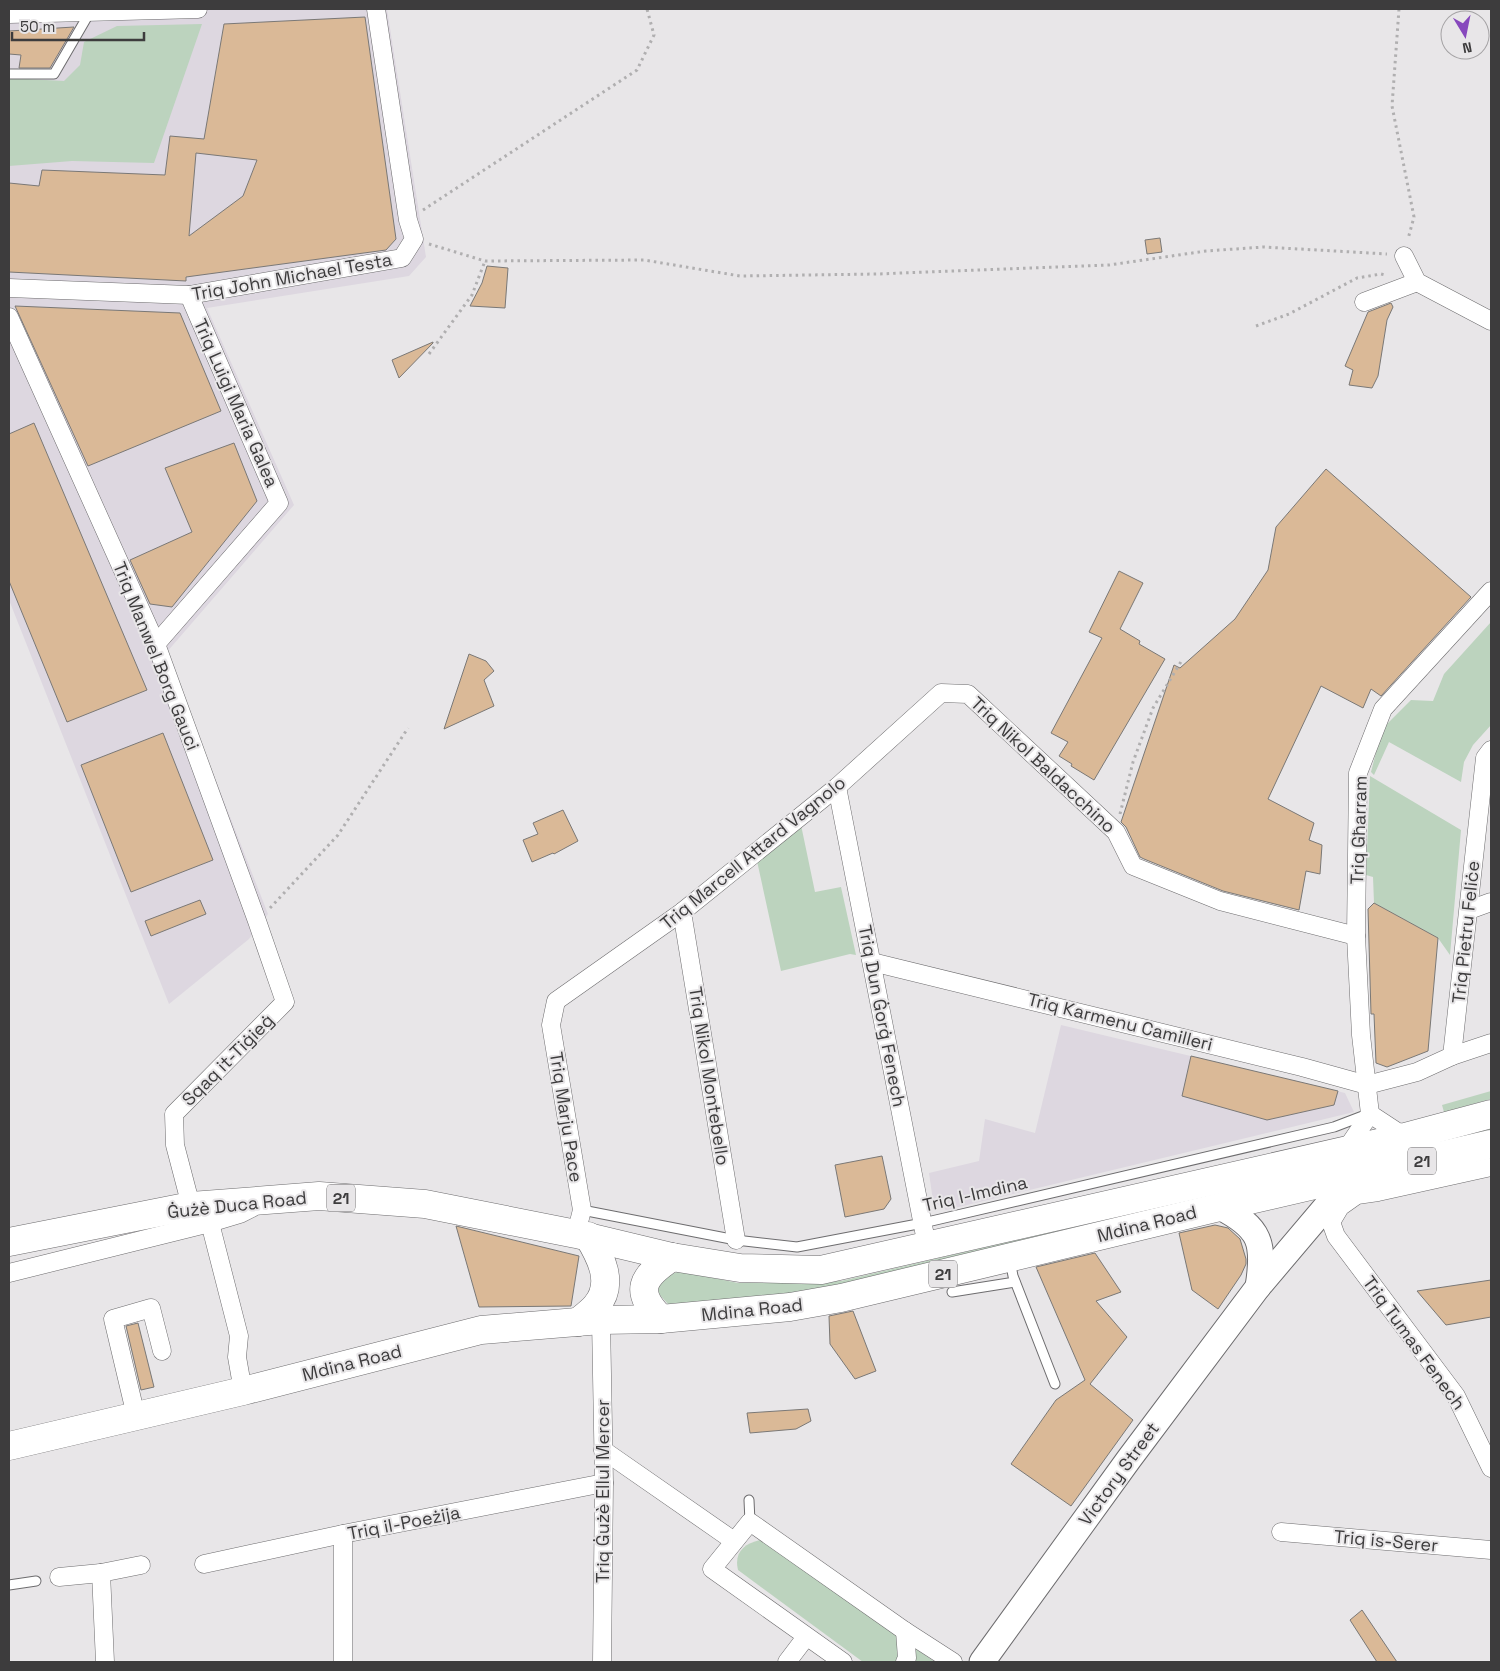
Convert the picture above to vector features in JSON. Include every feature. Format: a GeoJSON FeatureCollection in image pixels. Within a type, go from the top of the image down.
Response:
{"type":"FeatureCollection","features":[{"type":"Feature","properties":{"kind":"highway","name":"Mdina Road"},"geometry":{"type":"LineString","coordinates":[[9,1446],[243,1391],[480,1330],[590,1321],[661,1319],[790,1307],[1012,1270],[1220,1207],[1348,1163],[1405,1137],[1491,1114]]}},
{"type":"Feature","properties":{"kind":"highway","name":"Mdina Road"},"geometry":{"type":"LineString","coordinates":[[672,1257],[740,1268],[821,1270],[925,1234],[1348,1163],[1491,1144]]}},
{"type":"Feature","properties":{"kind":"highway","name":"Ġużè Duca Road"},"geometry":{"type":"LineString","coordinates":[[9,1242],[200,1215],[266,1199],[319,1196],[425,1204],[582,1227],[672,1257]]}},
{"type":"Feature","properties":{"kind":"highway"},"geometry":{"type":"LineString","coordinates":[[582,1227],[600,1256],[605,1276],[605,1290],[590,1321]]}},
{"type":"Feature","properties":{"kind":"highway"},"geometry":{"type":"LineString","coordinates":[[661,1319],[650,1308],[644,1289],[654,1269],[672,1257]]}},
{"type":"Feature","properties":{"kind":"street"},"geometry":{"type":"LineString","coordinates":[[9,14],[198,9]]}},
{"type":"Feature","properties":{"kind":"street"},"geometry":{"type":"LineString","coordinates":[[376,9],[408,220],[414,239]]}},
{"type":"Feature","properties":{"kind":"street","name":"Triq John Michael Testa"},"geometry":{"type":"LineString","coordinates":[[9,288],[189,295],[402,258],[414,239]]}},
{"type":"Feature","properties":{"kind":"street"},"geometry":{"type":"LineString","coordinates":[[1404,256],[1410,285]]}},
{"type":"Feature","properties":{"kind":"street"},"geometry":{"type":"LineString","coordinates":[[1364,302],[1410,285],[1491,321]]}},
{"type":"Feature","properties":{"kind":"street","name":"Triq Luigi Maria Galea"},"geometry":{"type":"LineString","coordinates":[[156,644],[280,504],[189,295]]}},
{"type":"Feature","properties":{"kind":"street","name":"Triq Manwel Borg Gauci"},"geometry":{"type":"LineString","coordinates":[[9,317],[156,644],[285,1002]]}},
{"type":"Feature","properties":{"kind":"street","name":"Triq Għarram"},"geometry":{"type":"LineString","coordinates":[[1370,1114],[1361,1035],[1356,936],[1358,773],[1383,709],[1491,591]]}},
{"type":"Feature","properties":{"kind":"street","name":"Triq Nikol Baldacchino"},"geometry":{"type":"LineString","coordinates":[[941,693],[968,694],[1116,832],[1134,866],[1220,901],[1356,936]]}},
{"type":"Feature","properties":{"kind":"street","name":"Triq Marcell Attard Vagnolo"},"geometry":{"type":"LineString","coordinates":[[556,1000],[682,912],[837,787],[941,693]]}},
{"type":"Feature","properties":{"kind":"street","name":"Triq Pietru Feliċe"},"geometry":{"type":"LineString","coordinates":[[1452,1056],[1489,754]]}},
{"type":"Feature","properties":{"kind":"street","name":"Triq Dun Ġorġ Fenech"},"geometry":{"type":"LineString","coordinates":[[837,787],[925,1234]]}},
{"type":"Feature","properties":{"kind":"street"},"geometry":{"type":"LineString","coordinates":[[1469,910],[1491,902]]}},
{"type":"Feature","properties":{"kind":"street","name":"Triq Nikol Montebello"},"geometry":{"type":"LineString","coordinates":[[682,912],[736,1240]]}},
{"type":"Feature","properties":{"kind":"street","name":"Triq Karmenu Camilleri"},"geometry":{"type":"LineString","coordinates":[[872,962],[1302,1067],[1367,1085]]}},
{"type":"Feature","properties":{"kind":"street","name":"Triq Marju Pace"},"geometry":{"type":"LineString","coordinates":[[556,1000],[551,1026],[582,1227]]}},
{"type":"Feature","properties":{"kind":"street","name":"Sqaq it-Tiġieġ"},"geometry":{"type":"LineString","coordinates":[[243,1391],[237,1357],[239,1336],[200,1215],[175,1146],[174,1114],[285,1002]]}},
{"type":"Feature","properties":{"kind":"street"},"geometry":{"type":"LineString","coordinates":[[1367,1085],[1417,1072],[1452,1056],[1491,1043]]}},
{"type":"Feature","properties":{"kind":"street"},"geometry":{"type":"LineString","coordinates":[[1348,1163],[1370,1114],[1405,1137]]}},
{"type":"Feature","properties":{"kind":"street","name":"Victory Street"},"geometry":{"type":"LineString","coordinates":[[982,1662],[1128,1459],[1258,1287],[1348,1163]]}},
{"type":"Feature","properties":{"kind":"street","name":"Triq Tumas Fenech"},"geometry":{"type":"LineString","coordinates":[[1491,1167],[1357,1195],[1340,1206],[1331,1222],[1336,1236],[1456,1396],[1491,1468]]}},
{"type":"Feature","properties":{"kind":"street"},"geometry":{"type":"LineString","coordinates":[[1220,1207],[1253,1230],[1258,1239],[1261,1267],[1258,1287]]}},
{"type":"Feature","properties":{"kind":"street"},"geometry":{"type":"LineString","coordinates":[[9,1273],[200,1215]]}},
{"type":"Feature","properties":{"kind":"street"},"geometry":{"type":"LineString","coordinates":[[136,1416],[113,1319],[151,1308],[162,1351]]}},
{"type":"Feature","properties":{"kind":"street","name":"Triq Ġużè Ellul Mercer"},"geometry":{"type":"LineString","coordinates":[[590,1321],[603,1450],[602,1662]]}},
{"type":"Feature","properties":{"kind":"street"},"geometry":{"type":"LineString","coordinates":[[603,1450],[734,1541]]}},
{"type":"Feature","properties":{"kind":"street","name":"Triq il-Poeżija"},"geometry":{"type":"LineString","coordinates":[[204,1564],[343,1534],[604,1483]]}},
{"type":"Feature","properties":{"kind":"street"},"geometry":{"type":"LineString","coordinates":[[842,1662],[712,1569],[750,1522],[905,1631],[953,1662]]}},
{"type":"Feature","properties":{"kind":"street","name":"Triq is-Serer"},"geometry":{"type":"LineString","coordinates":[[1280,1532],[1491,1550]]}},
{"type":"Feature","properties":{"kind":"street"},"geometry":{"type":"LineString","coordinates":[[343,1534],[343,1662]]}},
{"type":"Feature","properties":{"kind":"street"},"geometry":{"type":"LineString","coordinates":[[59,1577],[101,1573],[141,1565]]}},
{"type":"Feature","properties":{"kind":"street"},"geometry":{"type":"LineString","coordinates":[[101,1573],[105,1662]]}},
{"type":"Feature","properties":{"kind":"street"},"geometry":{"type":"LineString","coordinates":[[905,1631],[905,1662]]}},
{"type":"Feature","properties":{"kind":"street"},"geometry":{"type":"LineString","coordinates":[[787,1662],[806,1637]]}},
{"type":"Feature","properties":{"kind":"lane"},"geometry":{"type":"LineString","coordinates":[[9,74],[54,74],[90,12]]}},
{"type":"Feature","properties":{"kind":"lane","name":"Triq l-Imdina"},"geometry":{"type":"LineString","coordinates":[[582,1227],[797,1247],[925,1234],[1334,1127],[1370,1114]]}},
{"type":"Feature","properties":{"kind":"lane"},"geometry":{"type":"LineString","coordinates":[[952,1292],[1012,1270],[1055,1384]]}},
{"type":"Feature","properties":{"kind":"lane"},"geometry":{"type":"LineString","coordinates":[[748,1500],[750,1522]]}},
{"type":"Feature","properties":{"kind":"lane"},"geometry":{"type":"LineString","coordinates":[[9,1585],[36,1581]]}},
{"type":"Feature","properties":{"kind":"path"},"geometry":{"type":"LineString","coordinates":[[408,220],[637,70],[654,35],[647,9]]}},
{"type":"Feature","properties":{"kind":"path"},"geometry":{"type":"LineString","coordinates":[[414,239],[485,261],[644,260],[740,276],[877,274],[1109,264],[1206,250],[1264,247],[1404,256],[1414,217],[1392,106],[1399,9]]}},
{"type":"Feature","properties":{"kind":"path"},"geometry":{"type":"LineString","coordinates":[[429,354],[472,295],[485,261]]}},
{"type":"Feature","properties":{"kind":"path"},"geometry":{"type":"LineString","coordinates":[[1256,326],[1289,314],[1357,278],[1382,274],[1410,285]]}},
{"type":"Feature","properties":{"kind":"path"},"geometry":{"type":"LineString","coordinates":[[1116,832],[1133,762],[1153,708],[1182,660]]}},
{"type":"Feature","properties":{"kind":"path"},"geometry":{"type":"LineString","coordinates":[[257,921],[338,835],[408,728]]}},
{"type":"Feature","properties":{"kind":"shaded area"},"geometry":{"type":"Polygon","coordinates":[[[9,9],[387,9],[426,257],[409,276],[207,308],[294,505],[166,653],[268,914],[249,939],[169,1004],[9,600],[9,9]]]}},
{"type":"Feature","properties":{"kind":"shaded area"},"geometry":{"type":"Polygon","coordinates":[[[1061,1025],[1345,1093],[1354,1112],[946,1210],[933,1201],[929,1173],[979,1161],[985,1119],[1035,1133],[1061,1025]]]}},
{"type":"Feature","properties":{"kind":"green space"},"geometry":{"type":"Polygon","coordinates":[[[202,24],[154,163],[72,161],[9,166],[9,78],[64,81],[80,65],[84,42],[117,26],[202,24]]]}},
{"type":"Feature","properties":{"kind":"green space"},"geometry":{"type":"Polygon","coordinates":[[[1491,622],[1491,725],[1473,745],[1464,762],[1461,782],[1389,742],[1374,775],[1371,772],[1382,729],[1411,700],[1433,701],[1444,674],[1491,622]]]}},
{"type":"Feature","properties":{"kind":"green space"},"geometry":{"type":"Polygon","coordinates":[[[1370,776],[1461,830],[1450,955],[1438,938],[1374,903],[1373,877],[1366,875],[1370,776]]]}},
{"type":"Feature","properties":{"kind":"green space"},"geometry":{"type":"Polygon","coordinates":[[[801,825],[815,892],[841,887],[856,955],[850,954],[781,971],[757,861],[801,825]]]}},
{"type":"Feature","properties":{"kind":"green space"},"geometry":{"type":"Polygon","coordinates":[[[1491,1091],[1491,1099],[1444,1112],[1442,1105],[1491,1091]]]}},
{"type":"Feature","properties":{"kind":"green space"},"geometry":{"type":"Polygon","coordinates":[[[1491,1124],[1491,1137],[787,1298],[668,1304],[658,1293],[659,1279],[680,1271],[738,1283],[841,1281],[1158,1207],[1491,1124]]]}},
{"type":"Feature","properties":{"kind":"green space"},"geometry":{"type":"Polygon","coordinates":[[[760,1540],[935,1662],[863,1662],[738,1570],[737,1559],[741,1550],[749,1544],[760,1540]]]}},
{"type":"Feature","properties":{"kind":"building"},"geometry":{"type":"Polygon","coordinates":[[[365,17],[396,239],[386,250],[186,277],[186,281],[9,272],[9,183],[39,186],[42,170],[165,175],[170,136],[204,139],[224,24],[365,17]],[[196,153],[189,236],[243,196],[257,160],[196,153]]]}},
{"type":"Feature","properties":{"kind":"building"},"geometry":{"type":"Polygon","coordinates":[[[74,27],[50,68],[19,68],[21,55],[9,54],[9,31],[74,27]]]}},
{"type":"Feature","properties":{"kind":"building"},"geometry":{"type":"Polygon","coordinates":[[[1160,238],[1162,252],[1147,254],[1145,240],[1160,238]]]}},
{"type":"Feature","properties":{"kind":"building"},"geometry":{"type":"Polygon","coordinates":[[[487,266],[508,268],[505,308],[470,306],[482,283],[487,266]]]}},
{"type":"Feature","properties":{"kind":"building"},"geometry":{"type":"Polygon","coordinates":[[[1391,303],[1393,307],[1387,320],[1378,376],[1372,388],[1349,385],[1353,370],[1345,366],[1368,312],[1391,303]]]}},
{"type":"Feature","properties":{"kind":"building"},"geometry":{"type":"Polygon","coordinates":[[[15,306],[180,313],[221,411],[88,466],[15,306]]]}},
{"type":"Feature","properties":{"kind":"building"},"geometry":{"type":"Polygon","coordinates":[[[433,343],[399,378],[392,360],[433,343]]]}},
{"type":"Feature","properties":{"kind":"building"},"geometry":{"type":"Polygon","coordinates":[[[34,423],[147,690],[67,722],[9,581],[9,434],[34,423]]]}},
{"type":"Feature","properties":{"kind":"building"},"geometry":{"type":"Polygon","coordinates":[[[234,443],[257,501],[172,607],[150,604],[130,560],[192,532],[165,468],[234,443]]]}},
{"type":"Feature","properties":{"kind":"building"},"geometry":{"type":"Polygon","coordinates":[[[1326,469],[1471,597],[1381,696],[1371,689],[1363,708],[1321,686],[1268,799],[1314,823],[1309,840],[1322,845],[1320,874],[1306,871],[1299,910],[1223,891],[1144,859],[1140,857],[1126,827],[1121,822],[1174,665],[1180,668],[1235,619],[1268,570],[1276,527],[1326,469]]]}},
{"type":"Feature","properties":{"kind":"building"},"geometry":{"type":"Polygon","coordinates":[[[1119,571],[1143,583],[1120,629],[1140,641],[1139,644],[1165,659],[1094,780],[1059,756],[1068,742],[1051,733],[1102,638],[1089,632],[1119,571]]]}},
{"type":"Feature","properties":{"kind":"building"},"geometry":{"type":"Polygon","coordinates":[[[469,654],[486,661],[494,671],[484,680],[494,706],[444,729],[469,654]]]}},
{"type":"Feature","properties":{"kind":"building"},"geometry":{"type":"Polygon","coordinates":[[[163,733],[213,860],[131,892],[81,765],[163,733]]]}},
{"type":"Feature","properties":{"kind":"building"},"geometry":{"type":"Polygon","coordinates":[[[563,810],[578,841],[554,854],[532,862],[523,840],[538,834],[533,823],[563,810]]]}},
{"type":"Feature","properties":{"kind":"building"},"geometry":{"type":"Polygon","coordinates":[[[200,900],[206,914],[151,936],[145,921],[200,900]]]}},
{"type":"Feature","properties":{"kind":"building"},"geometry":{"type":"Polygon","coordinates":[[[1374,903],[1438,938],[1428,1051],[1387,1067],[1376,1063],[1374,1014],[1371,1014],[1368,909],[1374,903]]]}},
{"type":"Feature","properties":{"kind":"building"},"geometry":{"type":"Polygon","coordinates":[[[1191,1056],[1338,1091],[1334,1105],[1267,1120],[1182,1096],[1191,1056]]]}},
{"type":"Feature","properties":{"kind":"building"},"geometry":{"type":"Polygon","coordinates":[[[882,1156],[891,1199],[884,1209],[845,1217],[835,1165],[882,1156]]]}},
{"type":"Feature","properties":{"kind":"building"},"geometry":{"type":"Polygon","coordinates":[[[1215,1225],[1228,1228],[1240,1239],[1246,1259],[1241,1275],[1218,1309],[1192,1290],[1179,1233],[1215,1225]]]}},
{"type":"Feature","properties":{"kind":"building"},"geometry":{"type":"Polygon","coordinates":[[[456,1226],[579,1256],[571,1306],[479,1307],[456,1226]]]}},
{"type":"Feature","properties":{"kind":"building"},"geometry":{"type":"Polygon","coordinates":[[[1095,1253],[1121,1292],[1096,1301],[1127,1337],[1090,1384],[1133,1420],[1071,1506],[1011,1464],[1056,1400],[1085,1380],[1036,1267],[1095,1253]]]}},
{"type":"Feature","properties":{"kind":"building"},"geometry":{"type":"Polygon","coordinates":[[[1491,1280],[1491,1317],[1446,1325],[1417,1291],[1491,1280]]]}},
{"type":"Feature","properties":{"kind":"building"},"geometry":{"type":"Polygon","coordinates":[[[853,1311],[876,1371],[855,1379],[830,1344],[829,1316],[853,1311]]]}},
{"type":"Feature","properties":{"kind":"building"},"geometry":{"type":"Polygon","coordinates":[[[138,1323],[154,1387],[141,1390],[126,1326],[138,1323]]]}},
{"type":"Feature","properties":{"kind":"building"},"geometry":{"type":"Polygon","coordinates":[[[808,1409],[811,1421],[796,1429],[750,1433],[747,1413],[808,1409]]]}},
{"type":"Feature","properties":{"kind":"building"},"geometry":{"type":"Polygon","coordinates":[[[1362,1610],[1397,1662],[1377,1662],[1350,1620],[1362,1610]]]}}]}
